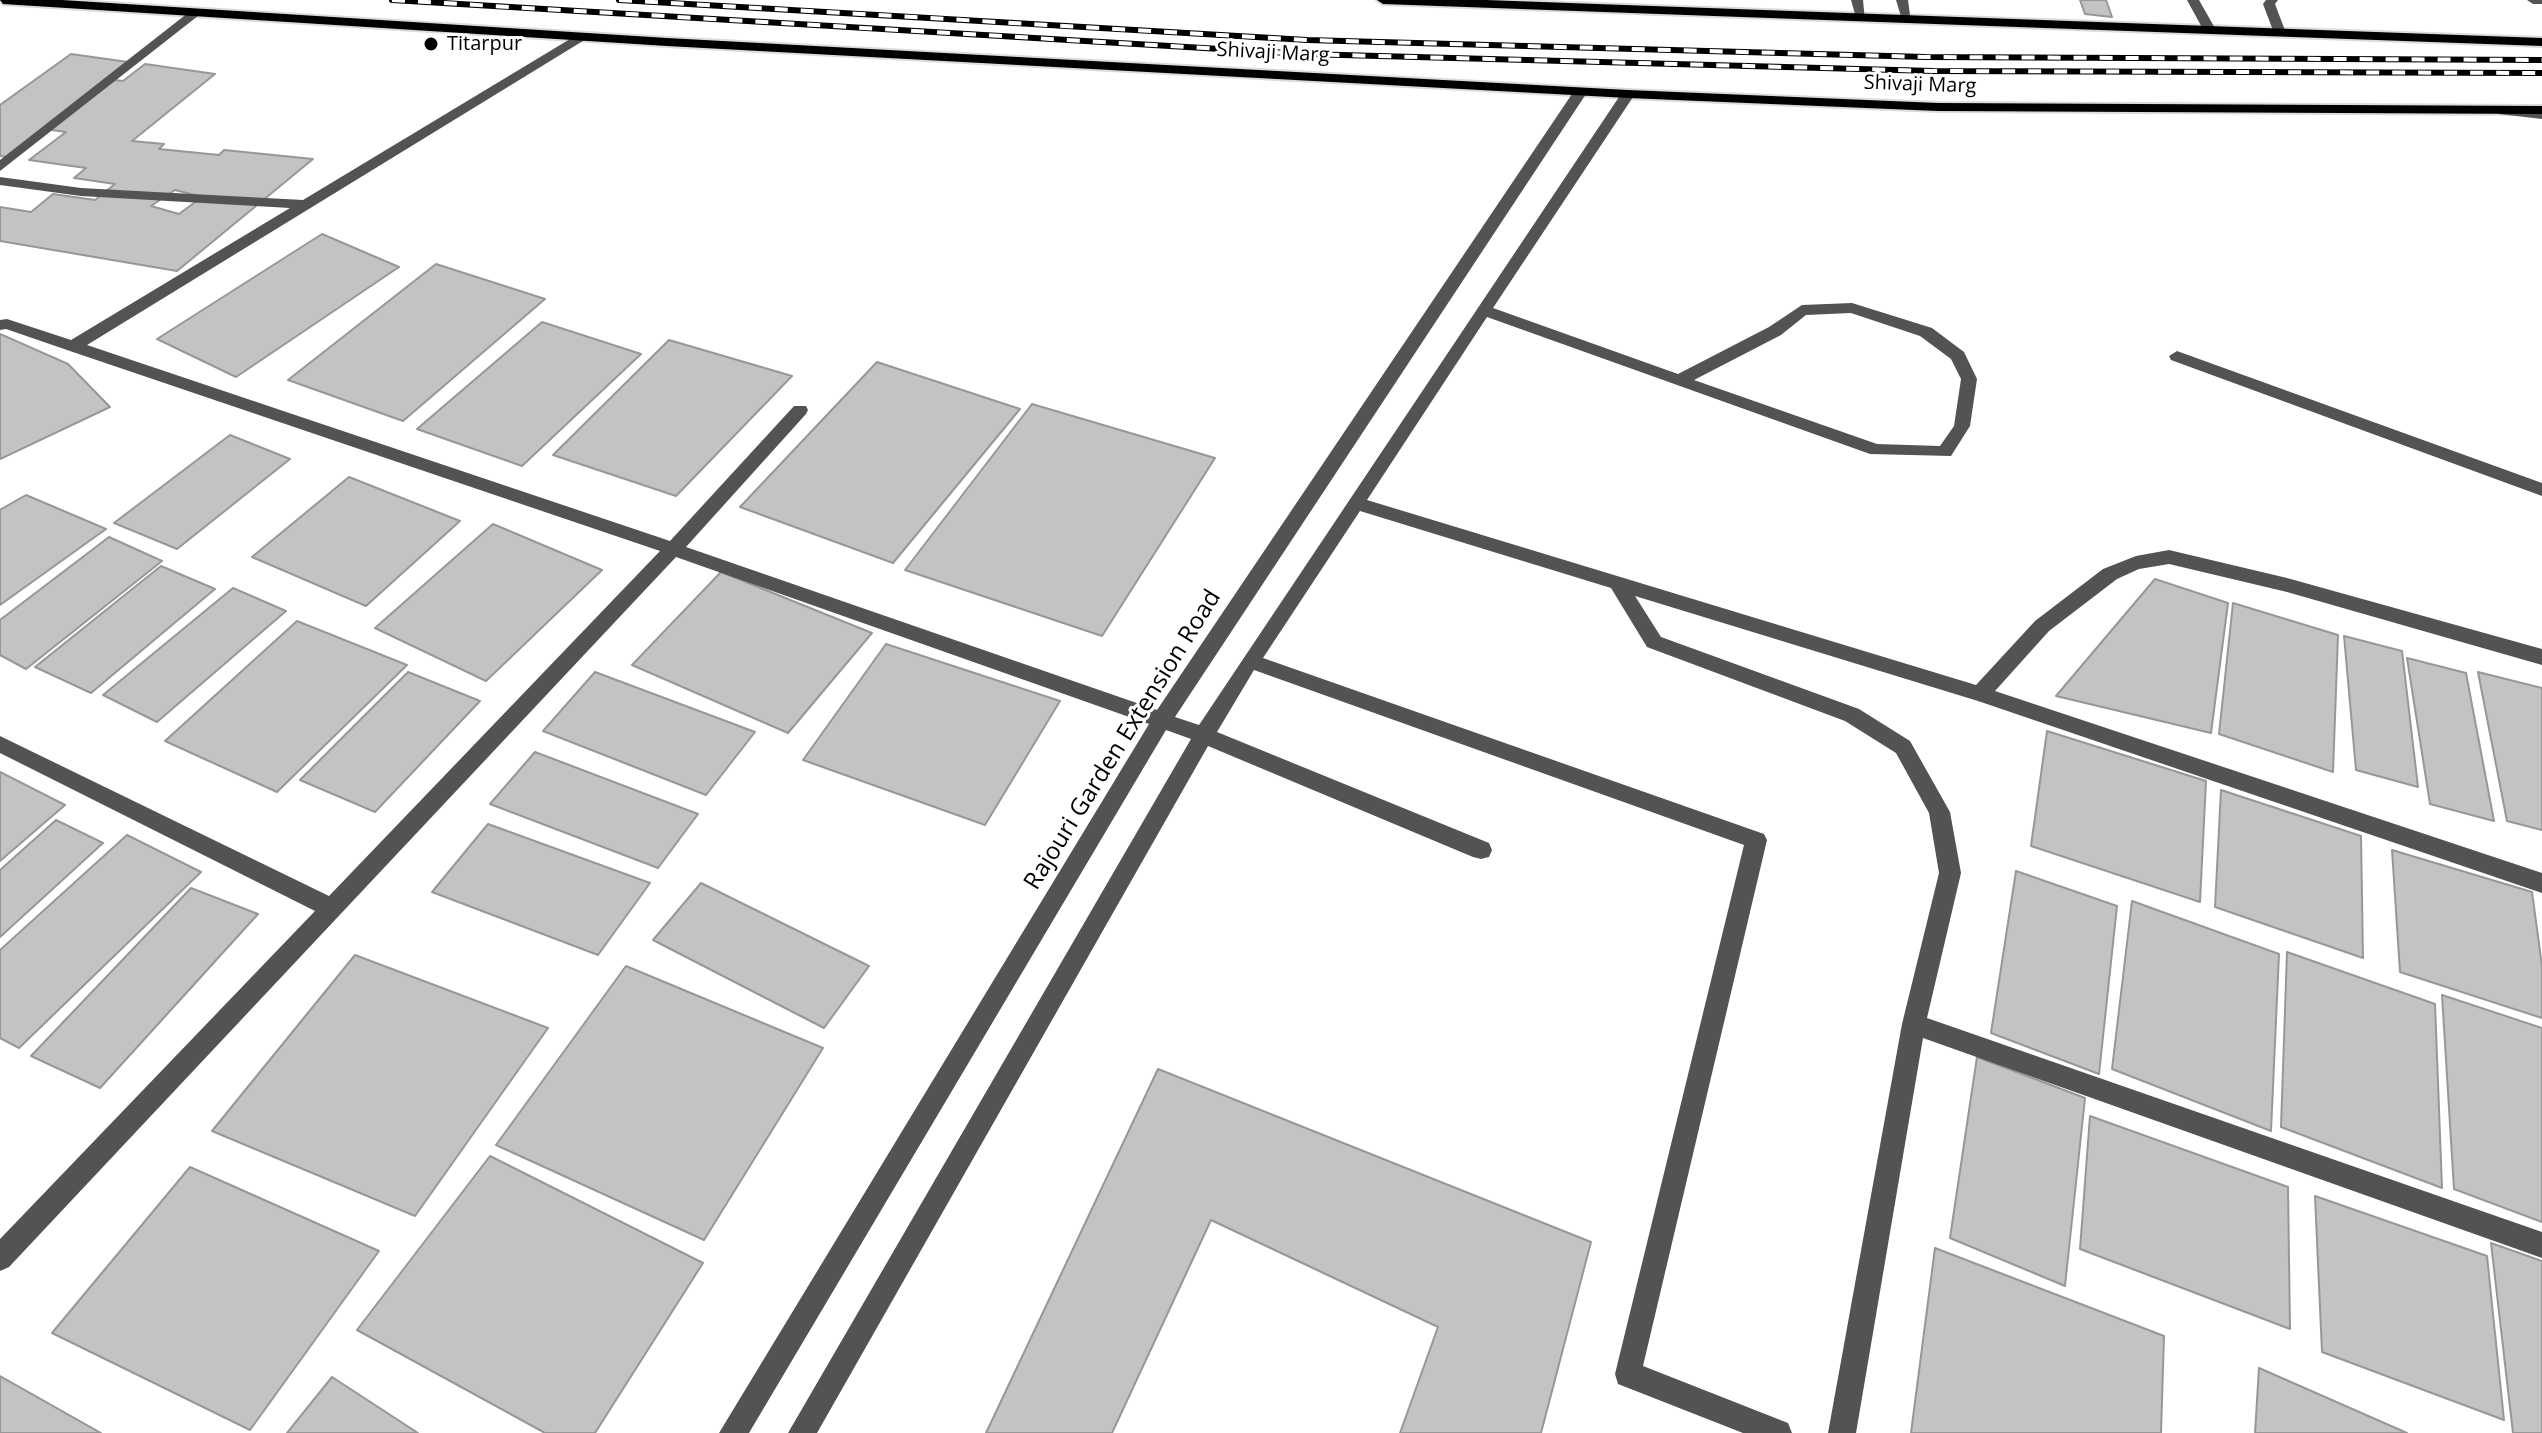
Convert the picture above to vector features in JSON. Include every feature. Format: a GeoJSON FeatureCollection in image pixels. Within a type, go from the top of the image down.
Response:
{"type":"FeatureCollection","features":[{"type":"Feature","properties":{"kind":"main road","name":"Shivaji Marg"},"geometry":{"type":"LineString","coordinates":[[3,0],[1628,94],[1938,107],[2496,110]]}},
{"type":"Feature","properties":{"kind":"main road"},"geometry":{"type":"LineString","coordinates":[[1383,0],[2542,42]]}},
{"type":"Feature","properties":{"kind":"street"},"geometry":{"type":"LineString","coordinates":[[1857,0],[1861,18]]}},
{"type":"Feature","properties":{"kind":"street"},"geometry":{"type":"LineString","coordinates":[[1902,0],[1907,20]]}},
{"type":"Feature","properties":{"kind":"street"},"geometry":{"type":"LineString","coordinates":[[2193,0],[2210,30]]}},
{"type":"Feature","properties":{"kind":"street"},"geometry":{"type":"LineString","coordinates":[[2272,0],[2269,4],[2280,33]]}},
{"type":"Feature","properties":{"kind":"street"},"geometry":{"type":"LineString","coordinates":[[2533,0],[2542,0]]}},
{"type":"Feature","properties":{"kind":"street"},"geometry":{"type":"LineString","coordinates":[[0,167],[197,12]]}},
{"type":"Feature","properties":{"kind":"street"},"geometry":{"type":"LineString","coordinates":[[73,346],[585,36]]}},
{"type":"Feature","properties":{"kind":"street","name":"Rajouri Garden Extension Road"},"geometry":{"type":"LineString","coordinates":[[733,1433],[1161,721],[1581,91]]}},
{"type":"Feature","properties":{"kind":"street"},"geometry":{"type":"LineString","coordinates":[[802,1433],[1204,735],[1250,661],[1628,94]]}},
{"type":"Feature","properties":{"kind":"street"},"geometry":{"type":"LineString","coordinates":[[2496,110],[2542,113]]}},
{"type":"Feature","properties":{"kind":"street"},"geometry":{"type":"LineString","coordinates":[[0,181],[81,192],[306,205]]}},
{"type":"Feature","properties":{"kind":"street"},"geometry":{"type":"LineString","coordinates":[[1485,311],[1876,450],[1945,452],[1962,426],[1969,379],[1958,356],[1926,332],[1852,308],[1802,310],[1775,331],[1680,380]]}},
{"type":"Feature","properties":{"kind":"street"},"geometry":{"type":"LineString","coordinates":[[0,325],[7,324],[673,549],[1204,735],[1481,850]]}},
{"type":"Feature","properties":{"kind":"street"},"geometry":{"type":"LineString","coordinates":[[2177,356],[2542,490]]}},
{"type":"Feature","properties":{"kind":"street"},"geometry":{"type":"LineString","coordinates":[[0,1258],[673,549],[800,410]]}},
{"type":"Feature","properties":{"kind":"street"},"geometry":{"type":"LineString","coordinates":[[1355,503],[1980,694],[2542,883]]}},
{"type":"Feature","properties":{"kind":"street"},"geometry":{"type":"LineString","coordinates":[[1980,694],[2042,626],[2110,574],[2136,563],[2169,557],[2287,585],[2542,657]]}},
{"type":"Feature","properties":{"kind":"street"},"geometry":{"type":"LineString","coordinates":[[1617,582],[1654,642],[1852,715],[1903,747],[1939,812],[1950,873],[1914,1024],[1842,1433]]}},
{"type":"Feature","properties":{"kind":"street"},"geometry":{"type":"LineString","coordinates":[[1250,661],[1756,840],[1628,1374],[1778,1433]]}},
{"type":"Feature","properties":{"kind":"street"},"geometry":{"type":"LineString","coordinates":[[0,744],[332,908]]}},
{"type":"Feature","properties":{"kind":"street"},"geometry":{"type":"LineString","coordinates":[[1914,1024],[2542,1245]]}},
{"type":"Feature","properties":{"kind":"building"},"geometry":{"type":"Polygon","coordinates":[[[2080,0],[2106,0],[2112,17],[2085,14],[2080,0]]]}},
{"type":"Feature","properties":{"kind":"building"},"geometry":{"type":"Polygon","coordinates":[[[71,54],[128,62],[106,79],[123,81],[145,64],[215,74],[132,141],[164,144],[159,149],[219,155],[224,150],[313,159],[177,271],[0,241],[0,207],[31,212],[53,194],[95,200],[115,184],[74,178],[86,168],[29,160],[66,132],[44,129],[7,157],[0,156],[0,105],[71,54]],[[175,190],[151,206],[179,214],[202,197],[175,190]]]}},
{"type":"Feature","properties":{"kind":"building"},"geometry":{"type":"Polygon","coordinates":[[[322,234],[399,267],[236,377],[157,339],[322,234]]]}},
{"type":"Feature","properties":{"kind":"building"},"geometry":{"type":"Polygon","coordinates":[[[436,264],[545,299],[403,421],[288,380],[436,264]]]}},
{"type":"Feature","properties":{"kind":"building"},"geometry":{"type":"Polygon","coordinates":[[[542,322],[641,354],[522,466],[417,429],[542,322]]]}},
{"type":"Feature","properties":{"kind":"building"},"geometry":{"type":"Polygon","coordinates":[[[0,334],[68,364],[110,407],[0,459],[0,334]]]}},
{"type":"Feature","properties":{"kind":"building"},"geometry":{"type":"Polygon","coordinates":[[[669,340],[792,376],[676,496],[553,455],[669,340]]]}},
{"type":"Feature","properties":{"kind":"building"},"geometry":{"type":"Polygon","coordinates":[[[877,362],[1020,409],[893,563],[740,507],[877,362]]]}},
{"type":"Feature","properties":{"kind":"building"},"geometry":{"type":"Polygon","coordinates":[[[1032,404],[1215,458],[1102,636],[905,570],[1032,404]]]}},
{"type":"Feature","properties":{"kind":"building"},"geometry":{"type":"Polygon","coordinates":[[[230,435],[290,459],[177,549],[114,523],[230,435]]]}},
{"type":"Feature","properties":{"kind":"building"},"geometry":{"type":"Polygon","coordinates":[[[349,477],[460,521],[366,606],[252,557],[349,477]]]}},
{"type":"Feature","properties":{"kind":"building"},"geometry":{"type":"Polygon","coordinates":[[[26,495],[106,529],[0,605],[0,510],[26,495]]]}},
{"type":"Feature","properties":{"kind":"building"},"geometry":{"type":"Polygon","coordinates":[[[493,524],[602,570],[486,681],[375,628],[493,524]]]}},
{"type":"Feature","properties":{"kind":"building"},"geometry":{"type":"Polygon","coordinates":[[[109,537],[162,561],[26,669],[0,655],[0,620],[109,537]]]}},
{"type":"Feature","properties":{"kind":"building"},"geometry":{"type":"Polygon","coordinates":[[[161,566],[215,589],[91,693],[35,667],[161,566]]]}},
{"type":"Feature","properties":{"kind":"building"},"geometry":{"type":"Polygon","coordinates":[[[721,572],[872,633],[788,733],[632,665],[721,572]]]}},
{"type":"Feature","properties":{"kind":"building"},"geometry":{"type":"Polygon","coordinates":[[[2155,579],[2228,603],[2211,733],[2056,696],[2155,579]]]}},
{"type":"Feature","properties":{"kind":"building"},"geometry":{"type":"Polygon","coordinates":[[[233,588],[286,611],[157,722],[103,695],[233,588]]]}},
{"type":"Feature","properties":{"kind":"building"},"geometry":{"type":"Polygon","coordinates":[[[2233,603],[2338,635],[2333,772],[2219,734],[2233,603]]]}},
{"type":"Feature","properties":{"kind":"building"},"geometry":{"type":"Polygon","coordinates":[[[297,621],[407,665],[277,792],[165,741],[297,621]]]}},
{"type":"Feature","properties":{"kind":"building"},"geometry":{"type":"Polygon","coordinates":[[[2344,636],[2402,651],[2418,787],[2356,770],[2344,636]]]}},
{"type":"Feature","properties":{"kind":"building"},"geometry":{"type":"Polygon","coordinates":[[[886,644],[1060,701],[985,825],[803,760],[886,644]]]}},
{"type":"Feature","properties":{"kind":"building"},"geometry":{"type":"Polygon","coordinates":[[[2407,658],[2466,673],[2494,821],[2430,804],[2407,658]]]}},
{"type":"Feature","properties":{"kind":"building"},"geometry":{"type":"Polygon","coordinates":[[[408,672],[480,701],[375,812],[300,780],[408,672]]]}},
{"type":"Feature","properties":{"kind":"building"},"geometry":{"type":"Polygon","coordinates":[[[595,672],[755,732],[706,795],[543,731],[595,672]]]}},
{"type":"Feature","properties":{"kind":"building"},"geometry":{"type":"Polygon","coordinates":[[[2478,672],[2542,688],[2542,830],[2507,821],[2478,672]]]}},
{"type":"Feature","properties":{"kind":"building"},"geometry":{"type":"Polygon","coordinates":[[[2047,731],[2206,781],[2200,902],[2031,846],[2047,731]]]}},
{"type":"Feature","properties":{"kind":"building"},"geometry":{"type":"Polygon","coordinates":[[[535,752],[698,814],[658,868],[490,804],[535,752]]]}},
{"type":"Feature","properties":{"kind":"building"},"geometry":{"type":"Polygon","coordinates":[[[0,772],[65,805],[0,861],[0,772]]]}},
{"type":"Feature","properties":{"kind":"building"},"geometry":{"type":"Polygon","coordinates":[[[2221,790],[2361,836],[2363,958],[2215,907],[2221,790]]]}},
{"type":"Feature","properties":{"kind":"building"},"geometry":{"type":"Polygon","coordinates":[[[56,820],[103,843],[0,937],[0,870],[56,820]]]}},
{"type":"Feature","properties":{"kind":"building"},"geometry":{"type":"Polygon","coordinates":[[[488,824],[650,883],[598,955],[432,892],[488,824]]]}},
{"type":"Feature","properties":{"kind":"building"},"geometry":{"type":"Polygon","coordinates":[[[127,835],[201,872],[19,1048],[0,1038],[0,950],[127,835]]]}},
{"type":"Feature","properties":{"kind":"building"},"geometry":{"type":"Polygon","coordinates":[[[2392,850],[2532,892],[2542,966],[2542,1018],[2400,972],[2392,850]]]}},
{"type":"Feature","properties":{"kind":"building"},"geometry":{"type":"Polygon","coordinates":[[[2016,871],[2117,906],[2099,1074],[1991,1033],[2016,871]]]}},
{"type":"Feature","properties":{"kind":"building"},"geometry":{"type":"Polygon","coordinates":[[[701,883],[869,966],[824,1028],[653,940],[701,883]]]}},
{"type":"Feature","properties":{"kind":"building"},"geometry":{"type":"Polygon","coordinates":[[[191,888],[258,914],[100,1088],[31,1056],[191,888]]]}},
{"type":"Feature","properties":{"kind":"building"},"geometry":{"type":"Polygon","coordinates":[[[2132,901],[2279,954],[2271,1131],[2112,1069],[2132,901]]]}},
{"type":"Feature","properties":{"kind":"building"},"geometry":{"type":"Polygon","coordinates":[[[2287,952],[2435,1004],[2442,1188],[2281,1127],[2287,952]]]}},
{"type":"Feature","properties":{"kind":"building"},"geometry":{"type":"Polygon","coordinates":[[[355,955],[548,1028],[415,1216],[212,1131],[355,955]]]}},
{"type":"Feature","properties":{"kind":"building"},"geometry":{"type":"Polygon","coordinates":[[[626,966],[823,1048],[704,1240],[496,1145],[626,966]]]}},
{"type":"Feature","properties":{"kind":"building"},"geometry":{"type":"Polygon","coordinates":[[[2442,995],[2542,1028],[2542,1222],[2454,1189],[2442,995]]]}},
{"type":"Feature","properties":{"kind":"building"},"geometry":{"type":"Polygon","coordinates":[[[1977,1057],[2085,1098],[2065,1286],[1950,1238],[1977,1057]]]}},
{"type":"Feature","properties":{"kind":"building"},"geometry":{"type":"Polygon","coordinates":[[[1158,1069],[1591,1242],[1541,1433],[1400,1433],[1438,1327],[1211,1220],[1112,1433],[986,1433],[1158,1069]]]}},
{"type":"Feature","properties":{"kind":"building"},"geometry":{"type":"Polygon","coordinates":[[[2090,1116],[2288,1187],[2290,1329],[2080,1249],[2090,1116]]]}},
{"type":"Feature","properties":{"kind":"building"},"geometry":{"type":"Polygon","coordinates":[[[490,1156],[703,1263],[595,1433],[545,1433],[357,1330],[490,1156]]]}},
{"type":"Feature","properties":{"kind":"building"},"geometry":{"type":"Polygon","coordinates":[[[190,1167],[379,1251],[250,1430],[52,1333],[190,1167]]]}},
{"type":"Feature","properties":{"kind":"building"},"geometry":{"type":"Polygon","coordinates":[[[2315,1196],[2487,1256],[2504,1420],[2322,1352],[2315,1196]]]}},
{"type":"Feature","properties":{"kind":"building"},"geometry":{"type":"Polygon","coordinates":[[[2491,1243],[2542,1261],[2542,1433],[2513,1433],[2491,1243]]]}},
{"type":"Feature","properties":{"kind":"building"},"geometry":{"type":"Polygon","coordinates":[[[1935,1248],[2164,1336],[2161,1433],[1911,1433],[1935,1248]]]}},
{"type":"Feature","properties":{"kind":"building"},"geometry":{"type":"Polygon","coordinates":[[[2259,1368],[2407,1433],[2255,1433],[2259,1368]]]}},
{"type":"Feature","properties":{"kind":"building"},"geometry":{"type":"Polygon","coordinates":[[[0,1376],[101,1433],[0,1433],[0,1376]]]}},
{"type":"Feature","properties":{"kind":"building"},"geometry":{"type":"Polygon","coordinates":[[[332,1377],[418,1433],[287,1433],[332,1377]]]}},
{"type":"Feature","properties":{"kind":"railway"},"geometry":{"type":"LineString","coordinates":[[392,0],[1305,54],[1933,71],[2542,73]]}},
{"type":"Feature","properties":{"kind":"railway"},"geometry":{"type":"LineString","coordinates":[[619,0],[1307,40],[1926,57],[2542,60]]}},
{"type":"Feature","properties":{"kind":"place","name":"Titarpur"},"geometry":{"type":"Point","coordinates":[431,44]}}]}
